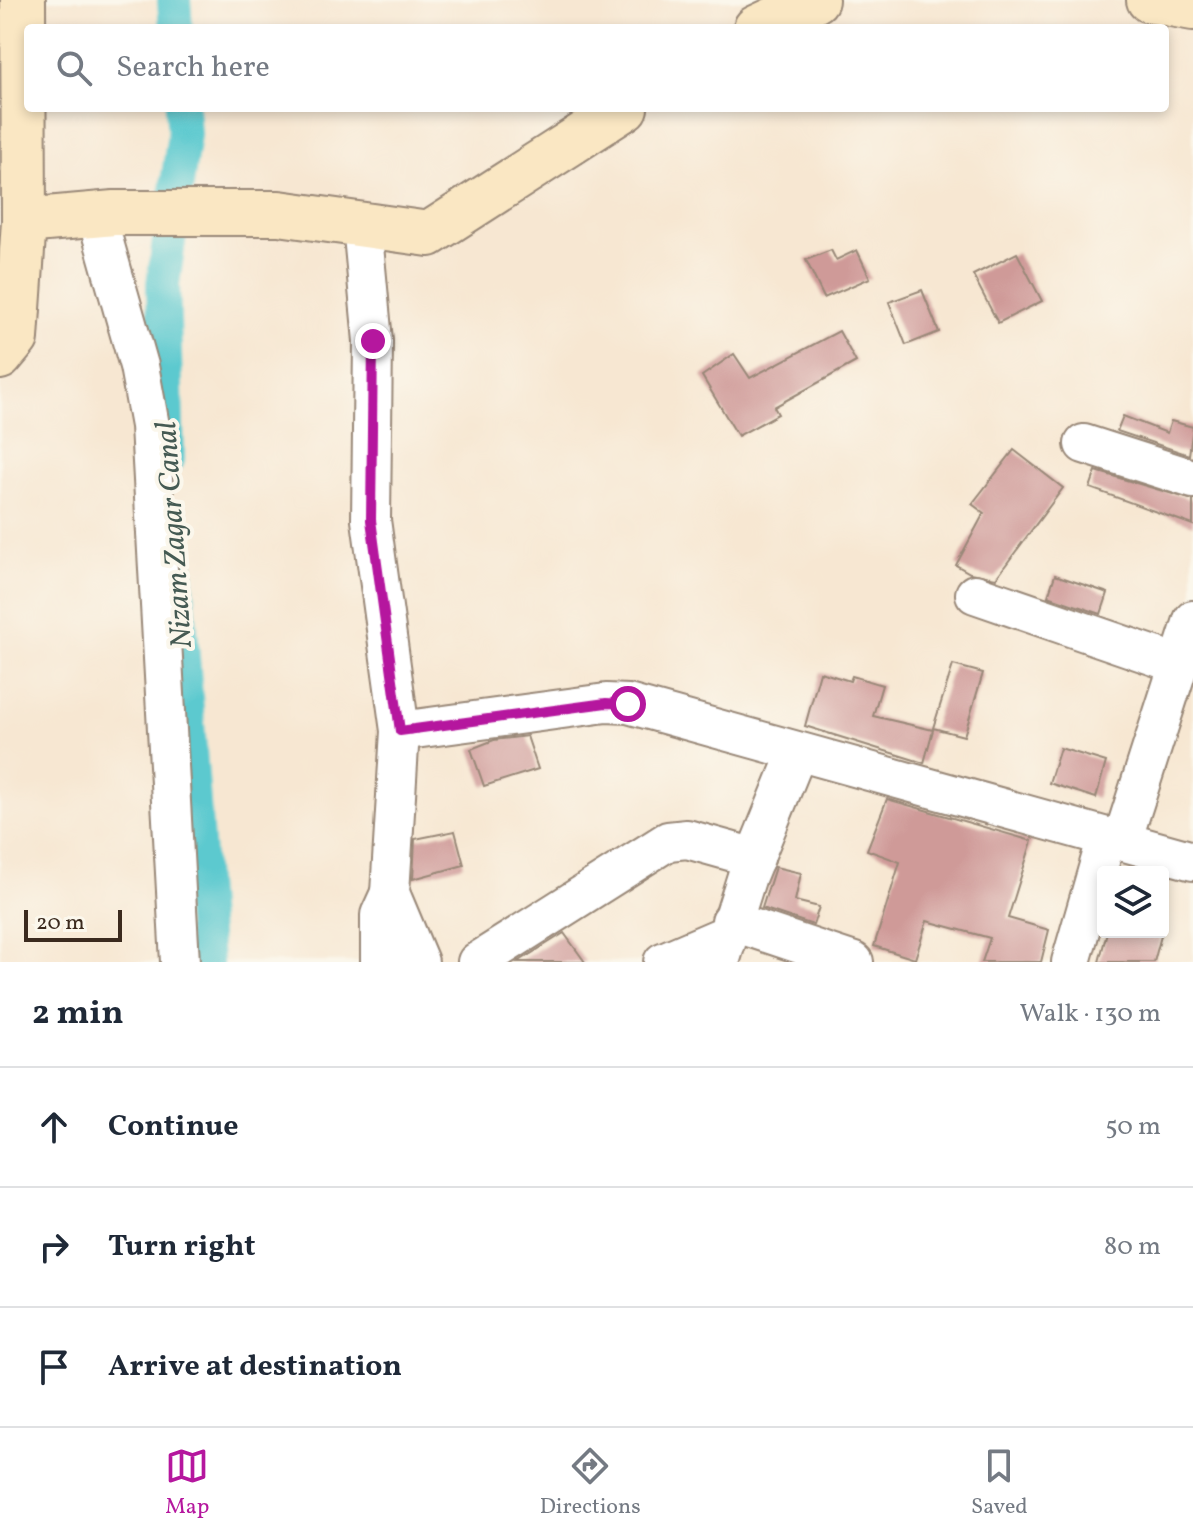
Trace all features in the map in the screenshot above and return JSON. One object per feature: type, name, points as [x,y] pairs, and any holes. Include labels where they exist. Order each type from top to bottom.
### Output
[{"type":"street","points":[[0,357],[16,338],[24,221],[23,0]]},
{"type":"street","points":[[765,24],[816,0]]},
{"type":"street","points":[[1149,0],[1193,8]]},
{"type":"street","points":[[24,221],[105,214],[279,213],[429,234],[619,112]]},
{"type":"street","points":[[105,214],[150,426],[180,962]]},
{"type":"street","points":[[362,225],[373,341],[371,520],[400,731],[390,893],[380,915],[380,962]]},
{"type":"street","points":[[1084,444],[1193,479]]},
{"type":"street","points":[[975,594],[1178,664]]},
{"type":"street","points":[[1071,962],[1193,620]]},
{"type":"street","points":[[400,731],[619,703],[1193,861]]},
{"type":"street","points":[[726,939],[797,753]]},
{"type":"street","points":[[477,962],[668,841],[687,839],[755,858]]},
{"type":"street","points":[[390,893],[419,962]]},
{"type":"street","points":[[663,962],[726,939],[854,962]]},
{"type":"building","points":[[831,250],[836,260],[857,250],[870,278],[824,298],[806,260]]},
{"type":"building","points":[[1017,253],[1042,301],[998,323],[973,275]]},
{"type":"building","points":[[922,290],[939,332],[906,345],[889,302]]},
{"type":"building","points":[[839,331],[856,362],[774,407],[778,414],[738,436],[702,376],[734,354],[750,378]]},
{"type":"building","points":[[1123,416],[1167,433],[1171,421],[1193,427],[1189,455],[1117,431]]},
{"type":"building","points":[[1014,450],[1063,488],[996,578],[970,573],[956,565],[984,513],[972,504]]},
{"type":"building","points":[[1096,471],[1193,500],[1193,525],[1090,488]]},
{"type":"building","points":[[1055,575],[1108,593],[1101,614],[1048,596]]},
{"type":"building","points":[[953,665],[983,673],[964,736],[933,728]]},
{"type":"building","points":[[820,672],[850,681],[852,676],[882,685],[873,716],[933,730],[924,763],[805,726]]},
{"type":"building","points":[[527,736],[538,769],[484,786],[471,749],[494,740]]},
{"type":"building","points":[[1060,748],[1106,762],[1096,798],[1049,783]]},
{"type":"building","points":[[887,799],[1032,841],[1008,918],[1049,930],[1041,962],[982,962],[990,938],[927,921],[915,959],[874,946],[900,862],[867,850]]},
{"type":"building","points":[[455,831],[464,865],[413,879],[415,839]]},
{"type":"building","points":[[775,867],[801,873],[795,901],[819,907],[813,925],[762,908]]},
{"type":"building","points":[[564,933],[585,962],[518,962]]},
{"type":"building","points":[[1105,938],[1160,938],[1154,962],[1099,962]]},
{"type":"waterway","name":"Nizam Zagar Canal","points":[[174,0],[176,24]]},
{"type":"waterway","name":"Nizam Zagar Canal","points":[[168,459],[163,284],[184,134],[182,112]]},
{"type":"waterway","name":"Nizam Zagar Canal","points":[[176,564],[206,962]]},
{"type":"route","points":[[373,341],[371,520],[400,731],[606,703],[628,704]]}]
